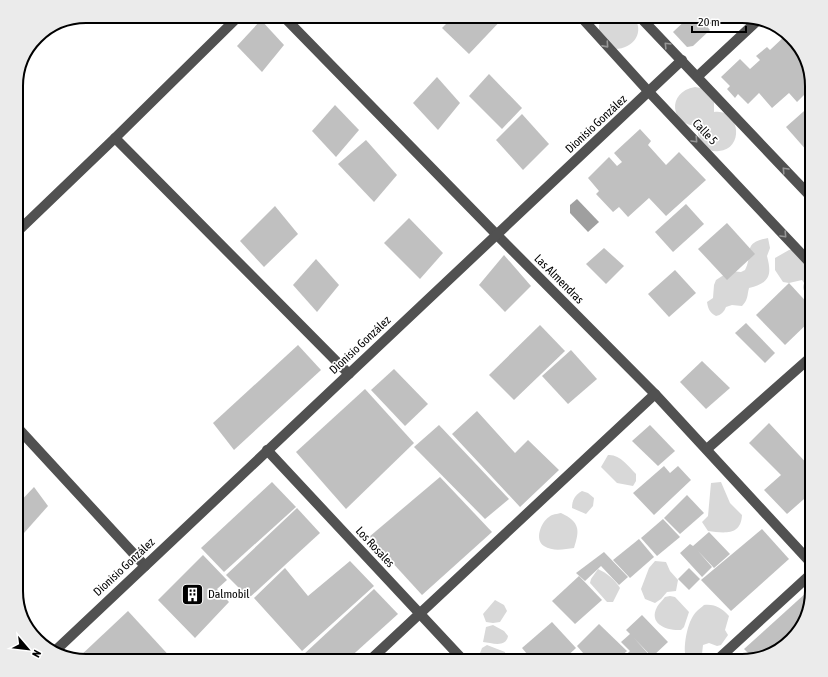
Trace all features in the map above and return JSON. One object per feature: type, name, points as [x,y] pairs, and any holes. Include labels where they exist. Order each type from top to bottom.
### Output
[{"type":"street","points":[[23,226],[232,23]]},
{"type":"street","name":"Las Almendras","points":[[290,23],[655,394],[805,556]]},
{"type":"street","name":"Calle 5","points":[[586,23],[649,92],[805,258]]},
{"type":"street","points":[[646,23],[698,76],[805,191]]},
{"type":"street","points":[[698,76],[755,24]]},
{"type":"street","name":"Dionisio González","points":[[59,648],[682,60]]},
{"type":"street","points":[[115,138],[349,374]]},
{"type":"street","points":[[706,449],[805,362]]},
{"type":"street","points":[[377,654],[655,394]]},
{"type":"street","points":[[23,434],[145,566]]},
{"type":"street","name":"Los Rosales","points":[[267,450],[457,654]]},
{"type":"street","points":[[724,654],[805,579]]},
{"type":"shaded area","points":[[600,23],[637,23],[638,33],[632,43],[615,49],[599,31]]},
{"type":"shaded area","points":[[695,87],[701,88],[714,102],[714,112],[723,112],[734,122],[736,137],[733,144],[727,149],[713,151],[708,149],[699,137],[698,126],[689,125],[682,121],[677,115],[675,108],[679,95],[686,90]]},
{"type":"shaded area","points":[[577,199],[599,222],[588,232],[570,213],[570,205]]},
{"type":"shaded area","points":[[768,238],[770,248],[767,256],[769,263],[768,277],[761,284],[749,288],[746,300],[742,306],[732,305],[726,307],[719,315],[716,316],[712,314],[707,302],[713,298],[716,280],[730,271],[741,272],[745,270],[751,246],[760,240]]},
{"type":"shaded area","points":[[801,248],[805,252],[805,292],[803,289],[804,283],[802,280],[789,283],[783,282],[775,270],[775,258],[789,250]]},
{"type":"shaded area","points":[[608,455],[620,458],[636,474],[636,481],[633,486],[617,483],[601,467]]},
{"type":"shaded area","points":[[721,482],[730,503],[742,515],[739,527],[731,532],[708,531],[702,522],[708,516],[711,483]]},
{"type":"shaded area","points":[[582,491],[588,493],[594,498],[593,506],[586,514],[572,508],[574,498]]},
{"type":"shaded area","points":[[561,513],[572,520],[577,527],[578,531],[574,548],[559,550],[551,549],[544,546],[539,540],[541,527],[550,516]]},
{"type":"shaded area","points":[[655,561],[666,562],[670,571],[678,580],[676,591],[667,592],[655,603],[645,599],[641,589],[649,568]]},
{"type":"shaded area","points":[[598,569],[616,582],[620,588],[613,602],[607,602],[590,583]]},
{"type":"shaded area","points":[[665,597],[675,597],[689,612],[684,627],[681,630],[665,628],[657,622],[655,618],[655,613],[658,606]]},
{"type":"shaded area","points":[[495,600],[504,605],[507,611],[500,622],[486,622],[483,614]]},
{"type":"shaded area","points":[[704,605],[718,607],[729,616],[725,630],[728,635],[721,645],[717,646],[709,643],[703,645],[702,654],[686,654],[685,643],[687,631],[691,619]]},
{"type":"shaded area","points":[[493,625],[504,631],[508,636],[505,642],[498,644],[483,642],[486,627]]},
{"type":"shaded area","points":[[487,645],[505,652],[505,654],[480,654],[482,648]]},
{"type":"building","points":[[258,23],[264,23],[284,45],[262,72],[237,46]]},
{"type":"building","points":[[447,23],[498,23],[469,54],[442,28]]},
{"type":"building","points":[[683,23],[704,23],[710,30],[693,46],[687,47],[673,32]]},
{"type":"building","points":[[783,38],[789,44],[800,62],[804,74],[805,94],[797,102],[789,93],[772,108],[759,93],[748,104],[738,94],[735,98],[727,89],[730,86],[721,77],[740,59],[750,69],[760,60],[756,56],[767,47],[770,50]]},
{"type":"building","points":[[489,74],[522,108],[502,129],[469,96]]},
{"type":"building","points":[[437,77],[460,103],[438,130],[413,103]]},
{"type":"building","points":[[335,105],[359,130],[336,157],[312,131]]},
{"type":"building","points":[[805,110],[805,149],[786,127]]},
{"type":"building","points":[[522,114],[549,144],[523,170],[496,140]]},
{"type":"building","points":[[640,129],[651,141],[648,145],[666,165],[679,152],[706,180],[666,216],[649,198],[628,217],[619,207],[613,212],[596,194],[599,191],[588,178],[609,157],[617,166],[622,162],[614,153]]},
{"type":"building","points":[[366,140],[397,175],[374,202],[338,164]]},
{"type":"building","points":[[686,204],[704,224],[673,252],[655,232]]},
{"type":"building","points":[[275,206],[298,234],[264,267],[240,241]]},
{"type":"building","points":[[409,218],[443,253],[420,279],[384,243]]},
{"type":"building","points":[[727,223],[755,254],[727,280],[698,249]]},
{"type":"building","points":[[604,248],[624,266],[606,284],[586,264]]},
{"type":"building","points":[[504,255],[531,286],[505,312],[479,285]]},
{"type":"building","points":[[316,259],[339,285],[317,312],[293,285]]},
{"type":"building","points":[[675,270],[696,293],[669,317],[648,294]]},
{"type":"building","points":[[789,283],[805,300],[805,326],[785,345],[756,315]]},
{"type":"building","points":[[746,323],[775,353],[765,363],[735,333]]},
{"type":"building","points":[[540,325],[565,351],[514,400],[489,375]]},
{"type":"building","points":[[298,345],[321,370],[234,450],[213,423]]},
{"type":"building","points":[[571,350],[597,379],[568,404],[542,376]]},
{"type":"building","points":[[702,361],[730,388],[706,409],[680,382]]},
{"type":"building","points":[[394,369],[428,404],[405,426],[371,390]]},
{"type":"building","points":[[365,389],[414,443],[346,509],[296,452]]},
{"type":"building","points":[[477,411],[515,453],[528,440],[559,470],[520,507],[452,434]]},
{"type":"building","points":[[769,423],[805,462],[805,498],[787,514],[764,490],[781,475],[749,443]]},
{"type":"building","points":[[439,425],[509,499],[485,519],[414,447]]},
{"type":"building","points":[[650,425],[675,451],[658,466],[632,441]]},
{"type":"building","points":[[664,466],[670,473],[678,466],[691,480],[654,515],[633,493]]},
{"type":"building","points":[[440,477],[492,532],[422,595],[369,537]]},
{"type":"building","points":[[272,482],[296,507],[224,572],[201,548]]},
{"type":"building","points":[[34,487],[48,506],[23,534],[23,499]]},
{"type":"building","points":[[687,495],[704,513],[680,534],[664,518]]},
{"type":"building","points":[[297,508],[320,533],[249,598],[226,575]]},
{"type":"building","points":[[663,519],[680,537],[657,556],[641,538]]},
{"type":"building","points":[[762,529],[789,559],[731,611],[701,580]]},
{"type":"building","points":[[709,532],[730,554],[714,568],[698,551],[712,567],[702,577],[680,553],[690,544],[693,546]]},
{"type":"building","points":[[639,539],[654,557],[630,578],[613,560]]},
{"type":"building","points":[[604,552],[628,577],[619,585],[601,566],[585,581],[576,573]]},
{"type":"building","name":"Dalmobil","points":[[203,555],[227,580],[217,589],[229,602],[195,638],[158,600]]},
{"type":"building","points":[[350,561],[374,586],[302,651],[254,598],[285,568],[308,596]]},
{"type":"building","points":[[689,568],[700,579],[689,590],[678,579]]},
{"type":"building","points":[[579,576],[602,600],[575,624],[552,601]]},
{"type":"building","points":[[374,589],[398,614],[354,654],[304,654]]},
{"type":"building","points":[[805,594],[804,603],[800,615],[789,633],[780,641],[758,652],[748,653],[744,649]]},
{"type":"building","points":[[128,611],[168,654],[86,654],[83,654]]},
{"type":"building","points":[[642,615],[668,642],[655,654],[649,654],[634,638],[648,654],[627,654],[630,651],[621,642],[630,634],[626,630]]},
{"type":"building","points":[[552,622],[576,648],[570,654],[527,654],[522,648]]},
{"type":"building","points":[[599,624],[627,651],[624,654],[584,654],[577,646]]},
{"type":"place","name":"Dalmobil","points":[[192,594]]}]
